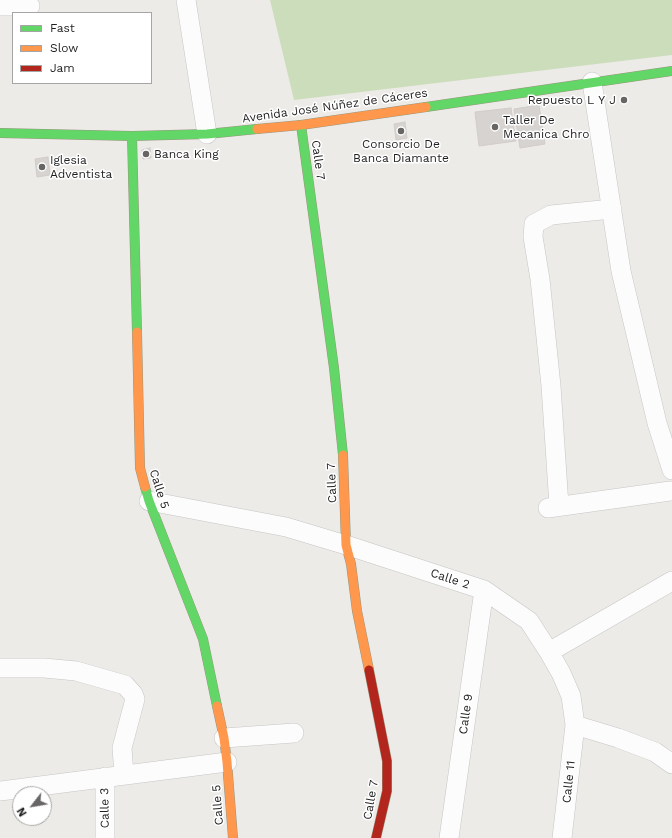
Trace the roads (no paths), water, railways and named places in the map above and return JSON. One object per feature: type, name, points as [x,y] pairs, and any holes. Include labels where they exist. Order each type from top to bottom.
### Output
[{"type":"street","points":[[186,0],[207,134]]},
{"type":"street","points":[[0,6],[30,6]]},
{"type":"street","name":"Avenida José Núñez de Cáceres","points":[[0,133],[132,136],[207,134],[301,124],[672,71]]},
{"type":"street","points":[[592,82],[621,271],[665,421],[672,470]]},
{"type":"street","name":"Calle 7","points":[[301,124],[334,368],[344,469],[346,545],[352,569],[356,611],[387,761],[387,791],[376,838]]},
{"type":"street","name":"Calle 5","points":[[132,136],[140,468],[149,500],[203,639],[224,738],[233,838]]},
{"type":"street","points":[[612,209],[551,215],[534,224],[534,237],[540,279],[551,386],[553,507],[670,491],[672,492]]},
{"type":"street","name":"Calle 2","points":[[149,500],[286,527],[484,590],[529,621],[561,673],[570,696],[575,725]]},
{"type":"street","points":[[549,652],[672,581]]},
{"type":"street","name":"Calle 9","points":[[449,838],[484,590]]},
{"type":"street","points":[[0,668],[44,668],[76,671],[125,685],[133,694],[135,699],[122,748],[124,775]]},
{"type":"street","points":[[575,725],[618,738],[655,752],[672,764]]},
{"type":"street","name":"Calle 11","points":[[562,838],[575,725]]},
{"type":"street","points":[[224,738],[294,733]]},
{"type":"street","points":[[0,791],[227,762]]},
{"type":"street","name":"Calle 3","points":[[105,777],[105,838]]},
{"type":"place","name":"Repuesto L Y J","points":[[624,100]]},
{"type":"place","name":"Taller De Mecanica Chro","points":[[495,127]]},
{"type":"place","name":"Consorcio De Banca Diamante","points":[[401,131]]},
{"type":"place","name":"Banca King","points":[[146,154]]},
{"type":"place","name":"Iglesia Adventista","points":[[42,167]]}]
